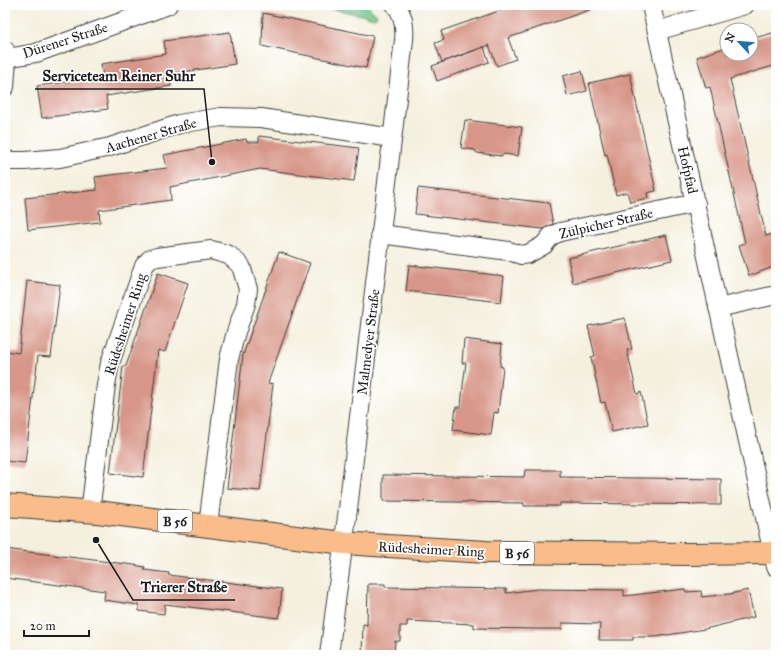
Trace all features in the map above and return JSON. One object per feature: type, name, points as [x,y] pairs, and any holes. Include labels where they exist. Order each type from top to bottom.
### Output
[{"type":"main road","name":"Rüdesheimer Ring","points":[[5,505],[90,512],[208,525],[344,543],[486,552],[691,554],[775,558]]},
{"type":"street","name":"Dürener Straße","points":[[6,54],[36,53],[168,5]]},
{"type":"street","name":"Hofpfad","points":[[651,5],[775,558]]},
{"type":"street","points":[[657,31],[745,5]]},
{"type":"street","name":"Malmedyer Straße","points":[[329,655],[344,543],[405,29],[399,6]]},
{"type":"street","points":[[5,87],[6,54]]},
{"type":"street","name":"Aachener Straße","points":[[5,161],[60,158],[110,147],[179,124],[221,117],[261,118],[392,138]]},
{"type":"street","name":"Zülpicher Straße","points":[[380,234],[509,250],[521,255],[528,254],[544,245],[551,236],[560,232],[696,203]]},
{"type":"street","name":"Rüdesheimer Ring","points":[[90,512],[110,363],[144,266],[150,259],[157,256],[211,250],[229,255],[241,266],[248,288],[246,304],[236,332],[229,359],[208,525]]},
{"type":"street","points":[[718,308],[776,295]]},
{"type":"green space","points":[[314,5],[366,5],[377,15],[375,18]]},
{"type":"building","points":[[516,5],[595,5],[595,8],[508,38],[516,59],[497,66],[489,45],[442,62],[435,43],[444,40],[441,31]]},
{"type":"building","points":[[263,13],[373,36],[366,68],[262,46]]},
{"type":"building","points":[[230,32],[235,64],[170,74],[171,86],[106,96],[108,109],[42,118],[37,86],[103,77],[101,64],[166,54],[164,41]]},
{"type":"building","points":[[776,32],[776,65],[730,79],[766,236],[776,233],[776,266],[749,276],[739,245],[745,243],[710,87],[706,88],[697,57],[719,50],[719,62],[759,62],[759,37]]},
{"type":"building","points":[[484,47],[489,62],[437,81],[432,66]]},
{"type":"building","points":[[582,71],[587,91],[567,96],[563,76]]},
{"type":"building","points":[[630,74],[656,191],[647,193],[648,198],[630,202],[627,192],[616,195],[607,154],[605,155],[589,83]]},
{"type":"building","points":[[465,120],[522,127],[518,156],[504,154],[501,156],[477,153],[475,150],[461,148]]},
{"type":"building","points":[[259,136],[359,148],[354,181],[260,169],[170,187],[171,200],[99,210],[100,222],[28,230],[25,198],[97,190],[95,177],[167,168],[164,155],[246,139],[247,142],[259,142]]},
{"type":"building","points":[[418,188],[549,203],[553,224],[543,229],[415,214]]},
{"type":"building","points":[[666,235],[672,260],[573,283],[568,258]]},
{"type":"building","points":[[279,252],[310,263],[268,383],[273,384],[260,491],[227,488],[243,355]]},
{"type":"building","points":[[409,265],[504,276],[501,302],[406,291]]},
{"type":"building","points":[[158,273],[188,283],[165,352],[158,350],[143,477],[110,473],[123,366],[126,366]]},
{"type":"building","points":[[27,281],[60,285],[51,357],[38,356],[25,463],[5,461],[5,360],[6,351],[19,353]]},
{"type":"building","points":[[625,318],[632,349],[627,350],[637,394],[641,392],[648,424],[612,432],[605,402],[601,403],[591,357],[595,356],[588,326]]},
{"type":"building","points":[[464,339],[502,344],[500,366],[503,367],[498,413],[494,412],[491,435],[453,430],[456,407],[461,407],[466,363],[462,363]]},
{"type":"building","points":[[525,470],[560,470],[560,477],[721,479],[721,505],[560,503],[560,506],[524,506],[524,503],[383,501],[383,475],[524,477]]},
{"type":"building","points":[[5,549],[134,565],[145,567],[144,570],[169,573],[168,575],[282,589],[279,618],[165,604],[164,614],[139,611],[139,605],[104,600],[105,591],[5,578]]},
{"type":"building","points":[[368,584],[385,584],[385,587],[506,589],[506,593],[538,589],[624,590],[624,596],[685,589],[686,592],[701,591],[702,597],[730,594],[748,590],[754,617],[705,629],[655,637],[633,637],[633,640],[599,640],[600,624],[562,623],[562,629],[536,629],[474,628],[474,624],[407,621],[407,626],[400,626],[400,641],[395,641],[394,655],[362,655],[363,624],[367,625]]},
{"type":"place","name":"Serviceteam Reiner Suhr","points":[[212,162]]},
{"type":"place","name":"Trierer Straße","points":[[96,540]]}]
